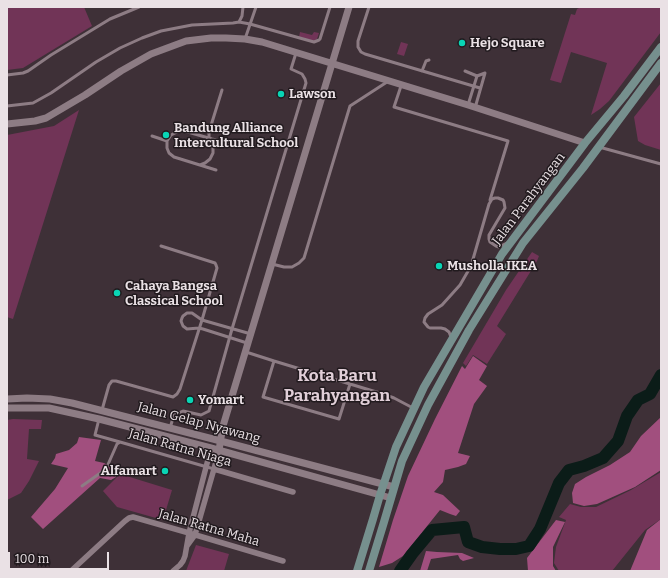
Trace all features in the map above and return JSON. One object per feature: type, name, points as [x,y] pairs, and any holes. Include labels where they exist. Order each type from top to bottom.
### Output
[{"type":"main road","name":"Jalan Parahyangan","points":[[357,571],[383,484],[396,447],[424,387],[502,254],[585,143],[624,96],[661,47]]},
{"type":"main road","name":"Jalan Parahyangan","points":[[369,571],[402,461],[428,405],[469,330],[523,243],[661,63]]},
{"type":"main road","points":[[514,237],[523,243]]},
{"type":"street","points":[[187,546],[195,535],[221,441],[222,426],[246,352],[349,7]]},
{"type":"street","points":[[7,124],[41,120],[46,118],[150,54],[186,41],[226,38],[262,42],[401,84],[585,143]]},
{"type":"street","name":"Jalan Gelap Nyawang","points":[[7,399],[50,399],[102,410],[383,484]]},
{"type":"street","name":"Jalan Gelap Nyawang","points":[[7,408],[49,408],[99,419],[211,448],[380,495]]},
{"type":"street","points":[[174,571],[183,561],[213,439],[222,426]]},
{"type":"street","name":"Jalan Ratna Niaga","points":[[214,469],[293,492]]},
{"type":"street","points":[[383,484],[394,487]]},
{"type":"street","points":[[380,495],[391,498]]},
{"type":"street","name":"Jalan Ratna Maha","points":[[71,571],[129,518],[189,532],[283,561]]},
{"type":"lane","points":[[7,75],[28,71],[110,19],[139,7]]},
{"type":"lane","points":[[239,22],[242,16],[243,7]]},
{"type":"lane","points":[[245,39],[256,7]]},
{"type":"lane","points":[[7,106],[33,103],[120,48],[161,31],[192,25],[239,22],[314,42],[320,38],[330,7]]},
{"type":"lane","points":[[369,7],[358,41],[358,47],[361,52],[480,88]]},
{"type":"lane","points":[[170,428],[174,415],[184,411],[201,415],[208,411],[306,84],[305,77],[302,74],[291,70],[296,52]]},
{"type":"lane","points":[[422,71],[424,64],[427,60],[429,60]]},
{"type":"lane","points":[[465,71],[477,76],[485,73],[480,88],[471,106]]},
{"type":"lane","points":[[471,106],[473,86],[477,76]]},
{"type":"lane","points":[[272,264],[292,267],[304,258],[350,106],[389,81]]},
{"type":"lane","points":[[401,84],[394,107],[508,141],[470,266],[460,285],[442,305],[428,314],[425,318],[424,322],[428,327],[441,328],[449,332],[451,335],[451,341]]},
{"type":"lane","points":[[199,165],[210,159],[213,153],[213,145],[209,138],[209,132],[222,90]]},
{"type":"lane","points":[[216,170],[174,157],[169,153],[167,148],[167,141],[171,135],[181,130],[242,146]]},
{"type":"lane","points":[[152,136],[167,141]]},
{"type":"lane","points":[[598,147],[661,164]]},
{"type":"lane","points":[[489,204],[492,199],[498,198],[503,200],[505,205],[504,210],[489,235],[490,242],[499,247],[514,237]]},
{"type":"lane","points":[[102,410],[109,385],[112,381],[173,397],[180,390],[217,268],[215,263],[161,246]]},
{"type":"lane","points":[[248,344],[199,328],[185,328],[182,323],[182,318],[185,314],[190,312],[202,320],[251,334]]},
{"type":"lane","points":[[246,352],[394,398],[414,408]]},
{"type":"lane","points":[[274,361],[263,397],[339,419],[350,384]]},
{"type":"lane","points":[[99,419],[95,434],[120,442]]},
{"type":"lane","name":"Jalan Ratna Niaga","points":[[82,486],[106,469],[117,444],[120,442],[214,469]]},
{"type":"shaded area","points":[[7,7],[84,7],[92,26],[23,68],[7,70]]},
{"type":"shaded area","points":[[581,7],[661,7],[661,32],[609,101],[591,115],[607,63],[571,52],[561,83],[550,80],[571,14],[575,15],[577,9]]},
{"type":"shaded area","points":[[300,32],[312,35],[314,32],[319,33],[317,39],[313,41],[299,37]]},
{"type":"shaded area","points":[[401,42],[408,44],[404,56],[397,54]]},
{"type":"shaded area","points":[[661,83],[661,150],[638,141],[634,117]]},
{"type":"shaded area","points":[[79,110],[13,319],[7,317],[7,135],[54,126]]},
{"type":"shaded area","points":[[532,252],[539,256],[537,261],[497,326],[506,334],[487,364],[473,355],[466,366],[463,363],[506,290]]},
{"type":"shaded area","points":[[473,356],[487,366],[479,380],[487,386],[474,404],[458,453],[470,456],[466,464],[445,470],[443,482],[434,492],[443,495],[460,511],[456,516],[440,510],[403,556],[392,563],[379,567],[408,476],[462,366],[465,369]]},
{"type":"shaded area","points":[[661,417],[661,470],[635,487],[597,504],[584,506],[573,503],[572,493],[575,484],[630,452],[641,436]]},
{"type":"shaded area","points":[[7,420],[42,420],[41,429],[29,429],[27,459],[39,461],[21,493],[7,500]]},
{"type":"shaded area","points":[[79,437],[101,440],[95,461],[104,463],[115,469],[116,477],[111,480],[100,478],[43,529],[31,517],[55,489],[68,468],[51,464],[56,454],[69,450],[77,443]]},
{"type":"shaded area","points":[[661,472],[661,519],[645,530],[612,571],[559,571],[554,563],[556,547],[566,520],[559,517],[570,504],[581,507],[596,507],[631,490]]},
{"type":"shaded area","points":[[120,474],[172,490],[163,520],[117,507],[103,491]]},
{"type":"shaded area","points":[[661,519],[661,571],[630,571],[647,530]]},
{"type":"shaded area","points":[[556,520],[565,522],[553,547],[553,566],[556,571],[528,571],[527,558]]},
{"type":"shaded area","points":[[196,545],[229,554],[224,571],[186,571]]},
{"type":"shaded area","points":[[426,551],[462,553],[474,558],[463,561],[458,555],[431,559],[427,571],[420,571]]},
{"type":"waterway","points":[[400,571],[432,530],[464,527],[468,542],[482,547],[516,549],[529,546],[540,529],[559,483],[569,470],[584,466],[603,458],[618,441],[627,416],[638,400],[650,394],[661,375]]},
{"type":"place","name":"Hejo Square","points":[[462,43]]},
{"type":"place","name":"Lawson","points":[[281,94]]},
{"type":"place","name":"Bandung Alliance Intercultural School","points":[[166,135]]},
{"type":"place","name":"Musholla IKEA","points":[[439,266]]},
{"type":"place","name":"Cahaya Bangsa Classical School","points":[[117,293]]},
{"type":"place","name":"Yomart","points":[[190,400]]},
{"type":"place","name":"Alfamart","points":[[165,471]]},
{"type":"district","name":"Kota Baru Parahyangan","points":[[337,386]]}]
